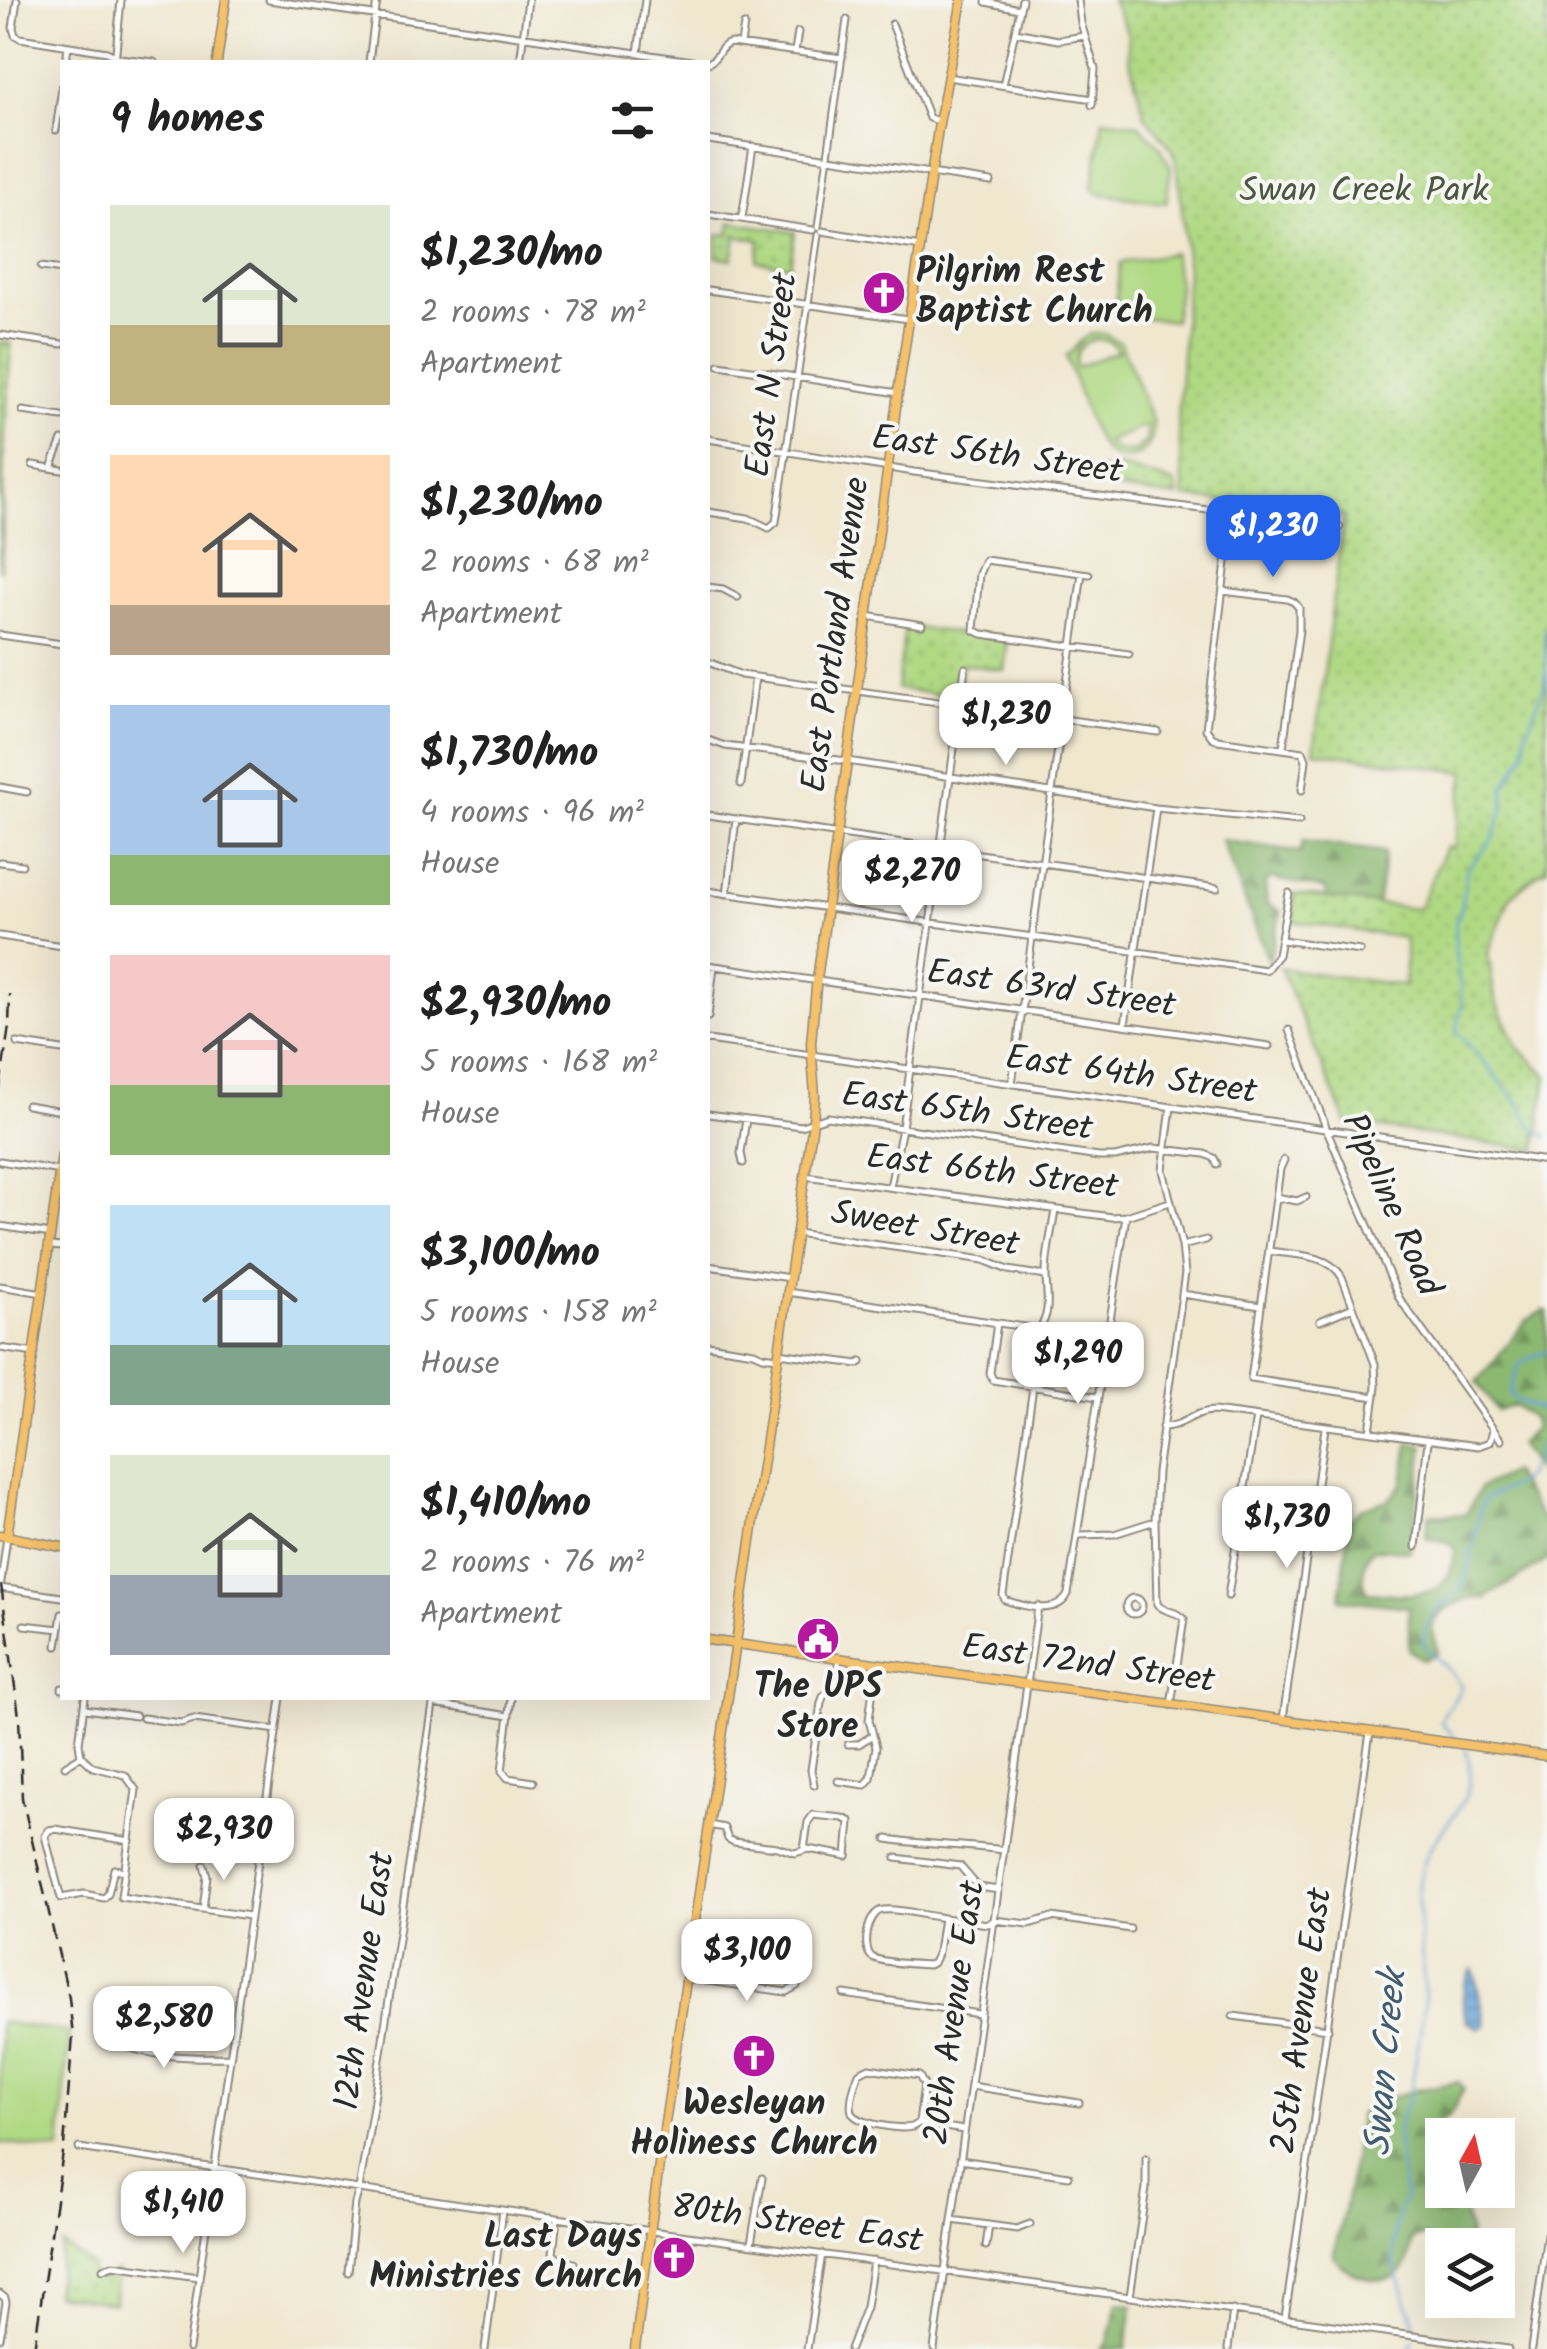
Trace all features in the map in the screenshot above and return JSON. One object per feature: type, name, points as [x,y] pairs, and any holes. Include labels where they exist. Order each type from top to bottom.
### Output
[{"type":"main road","points":[[217,60],[226,0]]},
{"type":"main road","name":"East Portland Avenue","points":[[635,2349],[806,1176],[815,1096],[812,1018],[856,690],[939,121],[962,0]]},
{"type":"main road","points":[[60,1171],[4,1536],[60,1547]]},
{"type":"main road","name":"East 72nd Street","points":[[710,1640],[1547,1756]]},
{"type":"street","points":[[17,0],[15,35],[25,40],[107,52],[115,59]]},
{"type":"street","points":[[115,59],[121,0]]},
{"type":"street","points":[[268,0],[685,60]]},
{"type":"street","points":[[369,60],[378,0]]},
{"type":"street","points":[[520,60],[528,0]]},
{"type":"street","points":[[638,53],[646,0]]},
{"type":"street","points":[[1002,84],[1022,0]]},
{"type":"street","points":[[947,77],[1092,102],[1095,69],[1078,0]]},
{"type":"street","points":[[986,2],[1020,10]]},
{"type":"street","name":"East N Street","points":[[710,512],[748,518],[770,528],[776,522],[848,20]]},
{"type":"street","points":[[892,24],[928,116],[939,121]]},
{"type":"street","points":[[741,44],[744,25]]},
{"type":"street","points":[[796,52],[798,32]]},
{"type":"street","points":[[1014,32],[1058,40],[1085,36]]},
{"type":"street","points":[[710,62],[727,43],[842,58]]},
{"type":"street","points":[[66,60],[68,46]]},
{"type":"street","points":[[56,130],[60,121]]},
{"type":"street","points":[[710,141],[991,182]]},
{"type":"street","points":[[742,218],[753,146]]},
{"type":"street","points":[[710,214],[921,247]]},
{"type":"street","points":[[42,267],[60,270]]},
{"type":"street","points":[[710,290],[911,319]]},
{"type":"street","points":[[0,335],[60,344]]},
{"type":"street","points":[[719,365],[898,393]]},
{"type":"street","points":[[23,412],[60,418]]},
{"type":"street","name":"East 56th Street","points":[[710,439],[888,468],[1340,527]]},
{"type":"street","points":[[52,468],[60,446]]},
{"type":"street","points":[[32,465],[60,470]]},
{"type":"street","points":[[1232,512],[1206,720],[1208,733],[1218,740],[1302,751],[1306,755],[1302,790]]},
{"type":"street","points":[[1012,1084],[1072,646],[1085,573],[991,559],[984,562],[979,574],[974,630],[982,634],[1072,646],[1128,654]]},
{"type":"street","points":[[710,587],[738,597]]},
{"type":"street","points":[[1222,591],[1287,600],[1299,608],[1300,630],[1282,748]]},
{"type":"street","points":[[867,616],[922,624]]},
{"type":"street","points":[[0,635],[60,644]]},
{"type":"street","points":[[710,663],[755,677],[1158,732]]},
{"type":"street","points":[[890,1187],[902,1128],[965,668]]},
{"type":"street","points":[[741,784],[755,677]]},
{"type":"street","points":[[710,741],[1156,808],[1299,822]]},
{"type":"street","points":[[0,788],[27,792]]},
{"type":"street","points":[[1125,1025],[1156,808]]},
{"type":"street","points":[[710,815],[1217,888]]},
{"type":"street","points":[[726,894],[736,819]]},
{"type":"street","points":[[0,862],[22,865]]},
{"type":"street","points":[[710,891],[1266,970],[1278,955],[1289,893]]},
{"type":"street","points":[[0,936],[60,946]]},
{"type":"street","points":[[1282,940],[1360,951]]},
{"type":"street","name":"East 63rd Street","points":[[711,966],[1269,1046]]},
{"type":"street","name":"Pipeline Road","points":[[1289,1030],[1398,1298],[1501,1440]]},
{"type":"street","name":"East 64th Street","points":[[710,1040],[1547,1161]]},
{"type":"street","points":[[17,1043],[60,1050]]},
{"type":"street","points":[[27,1105],[60,1110]]},
{"type":"street","points":[[1171,1107],[1163,1170],[1185,1273],[1156,1472],[1155,1521],[1156,1600],[1164,1610],[1183,1617],[1171,1705]]},
{"type":"street","name":"East 65th Street","points":[[710,1114],[801,1126],[825,1117],[1099,1157],[1115,1157],[1146,1148],[1165,1149],[1205,1154],[1217,1164]]},
{"type":"street","points":[[743,1163],[746,1119]]},
{"type":"street","points":[[1284,1160],[1251,1378],[1374,1397]]},
{"type":"street","points":[[0,1161],[60,1171]]},
{"type":"street","name":"East 66th Street","points":[[806,1176],[1112,1218],[1170,1202]]},
{"type":"street","points":[[1276,1198],[1306,1197]]},
{"type":"street","points":[[787,1292],[1039,1329],[1049,1296],[1046,1276],[1055,1210]]},
{"type":"street","points":[[1033,1387],[1003,1595],[1009,1602],[1057,1607],[1067,1598],[1126,1216]]},
{"type":"street","points":[[0,1226],[51,1234]]},
{"type":"street","name":"Sweet Street","points":[[796,1233],[984,1260],[1008,1270],[1046,1276]]},
{"type":"street","points":[[1182,1246],[1206,1240]]},
{"type":"street","points":[[50,1246],[60,1248]]},
{"type":"street","points":[[1269,1252],[1316,1258],[1335,1266],[1342,1276],[1374,1358],[1376,1377],[1370,1432]]},
{"type":"street","points":[[710,1266],[790,1278]]},
{"type":"street","points":[[0,1286],[43,1293]]},
{"type":"street","points":[[1182,1294],[1262,1306]]},
{"type":"street","points":[[1320,1321],[1353,1306]]},
{"type":"street","points":[[997,1323],[991,1378],[1097,1397]]},
{"type":"street","points":[[710,1346],[763,1356],[861,1362]]},
{"type":"street","points":[[0,1348],[34,1353]]},
{"type":"street","points":[[1162,1427],[1174,1427],[1206,1411],[1484,1446],[1492,1440],[1493,1430]]},
{"type":"street","points":[[1228,1596],[1256,1417]]},
{"type":"street","points":[[1282,1720],[1326,1428]]},
{"type":"street","points":[[1416,1546],[1428,1441]]},
{"type":"street","points":[[1078,1535],[1114,1534],[1155,1521]]},
{"type":"street","points":[[4,1536],[0,1588],[60,1597]]},
{"type":"street","points":[[1142,1604],[1156,1600]]},
{"type":"street","name":"20th Avenue East","points":[[934,2349],[1038,1606]]},
{"type":"street","points":[[24,1625],[60,1630],[57,1646]]},
{"type":"street","points":[[814,1785],[810,1770],[821,1703],[835,1684],[839,1658]]},
{"type":"street","points":[[838,1781],[865,1785],[872,1774],[876,1747],[868,1720],[876,1662]]},
{"type":"street","points":[[86,1700],[79,1743],[81,1756],[93,1767],[120,1772],[133,1782],[136,1795],[121,1896],[249,1916]]},
{"type":"street","points":[[189,2349],[282,1700]]},
{"type":"street","points":[[512,1700],[502,1773],[532,1782]]},
{"type":"street","points":[[433,1701],[509,1716]]},
{"type":"street","name":"12th Avenue East","points":[[348,2272],[355,2203],[433,1701]]},
{"type":"street","points":[[84,1709],[277,1730]]},
{"type":"street","name":"25th Avenue East","points":[[1285,2318],[1370,1732]]},
{"type":"street","points":[[848,1744],[860,1744],[873,1735]]},
{"type":"street","points":[[65,1766],[81,1756]]},
{"type":"street","points":[[709,1825],[724,1828],[728,1840],[734,1842],[795,1853],[804,1850],[847,1856],[850,1821],[812,1816],[804,1850]]},
{"type":"street","points":[[125,1871],[114,1869],[104,1898],[84,1894],[60,1898],[46,1845],[47,1832],[59,1830],[130,1841]]},
{"type":"street","points":[[887,1839],[1004,1850]]},
{"type":"street","points":[[896,1858],[960,1866],[978,1887],[999,1890]]},
{"type":"street","points":[[203,1909],[207,1876],[204,1865]]},
{"type":"street","points":[[944,1918],[933,1963],[883,1960],[868,1952],[871,1918],[882,1910],[899,1911],[988,1924],[994,1920],[1029,1924],[1052,1916],[1130,1929]]},
{"type":"street","points":[[687,1978],[786,1992],[797,1986]]},
{"type":"street","points":[[844,1994],[980,2014]]},
{"type":"street","points":[[1233,2016],[1328,2029]]},
{"type":"street","points":[[111,2039],[126,2048],[197,2058],[229,2057]]},
{"type":"street","points":[[919,2122],[924,2085],[916,2074],[869,2068],[857,2075],[852,2108],[858,2120],[904,2127],[919,2122],[964,2130]]},
{"type":"street","points":[[970,2086],[1080,2102]]},
{"type":"street","name":"80th Street East","points":[[79,2148],[1508,2349]]},
{"type":"street","points":[[1130,2296],[1146,2188],[1146,2158]]},
{"type":"street","points":[[960,2160],[1069,2176]]},
{"type":"street","points":[[751,2244],[762,2178]]},
{"type":"street","points":[[485,2349],[503,2210]]},
{"type":"street","points":[[557,2218],[553,2254],[574,2262]]},
{"type":"street","points":[[952,2220],[1017,2229],[1030,2224]]},
{"type":"street","points":[[986,2246],[989,2225]]},
{"type":"street","points":[[1531,2349],[1547,2234]]},
{"type":"street","points":[[808,2349],[822,2254]]},
{"type":"street","points":[[850,2349],[866,2307],[873,2261]]},
{"type":"street","points":[[103,2269],[113,2265],[198,2277]]},
{"type":"street","points":[[0,2338],[6,2302],[2,2295]]},
{"type":"street","points":[[1228,2349],[1233,2310]]},
{"type":"green space","name":"Swan Creek Park","points":[[1112,0],[1547,0],[1547,869],[1510,897],[1488,954],[1495,999],[1517,1046],[1547,1076],[1536,1150],[1347,1123],[1280,968],[1405,986],[1405,938],[1292,921],[1295,894],[1418,909],[1446,847],[1454,848],[1465,772],[1314,751],[1344,516],[1184,497],[1178,421],[1187,269],[1179,180],[1174,152],[1145,116],[1129,57],[1127,32]]},
{"type":"green space","points":[[1103,119],[1138,124],[1160,146],[1171,168],[1166,203],[1097,193],[1093,188]]},
{"type":"green space","points":[[731,222],[795,232],[790,266],[757,261],[760,240],[736,236],[732,259],[716,256],[718,234],[729,235]]},
{"type":"green space","points":[[1173,253],[1179,288],[1174,321],[1118,315],[1115,310],[1120,263]]},
{"type":"green space","points":[[1105,334],[1121,343],[1152,420],[1150,442],[1136,456],[1117,458],[1108,453],[1090,424],[1066,356],[1086,336]],"holes":[[[1096,339],[1109,341],[1119,351],[1076,367],[1080,348]],[[1147,425],[1147,439],[1136,451],[1119,452],[1106,442]]]},
{"type":"green space","points":[[0,342],[11,343],[0,572]]},
{"type":"green space","points":[[1121,467],[1174,483],[1178,497],[1105,487],[1097,469]]},
{"type":"green space","points":[[905,626],[1008,640],[1004,670],[962,664],[957,697],[897,689]]},
{"type":"green space","points":[[1221,840],[1301,852],[1303,841],[1385,852],[1376,913],[1327,906],[1325,889],[1271,878],[1265,883],[1267,903],[1281,912],[1269,961]]},
{"type":"green space","points":[[1544,1311],[1547,1484],[1519,1444],[1535,1429],[1533,1419],[1515,1405],[1497,1411],[1477,1382],[1527,1320]]},
{"type":"green space","points":[[1409,1443],[1424,1446],[1410,1551],[1373,1549],[1364,1569],[1367,1592],[1413,1594],[1437,1587],[1452,1566],[1455,1548],[1448,1542],[1426,1537],[1429,1514],[1466,1515],[1480,1488],[1512,1472],[1547,1527],[1547,1560],[1485,1598],[1461,1602],[1445,1610],[1432,1629],[1438,1652],[1424,1660],[1409,1650],[1409,1607],[1340,1599],[1350,1520],[1361,1509],[1390,1499],[1403,1483]]},
{"type":"green space","points":[[0,2022],[69,2032],[60,2151],[0,2143]]},
{"type":"green space","points":[[1459,2082],[1464,2089],[1449,2116],[1425,2118],[1425,2208],[1464,2208],[1468,2228],[1425,2228],[1425,2237],[1412,2239],[1405,2267],[1396,2276],[1377,2280],[1357,2275],[1333,2257],[1349,2189],[1359,2115],[1394,2096]]},
{"type":"green space","points":[[62,2245],[92,2266],[92,2274],[103,2280],[117,2271],[114,2303],[55,2294]]},
{"type":"green space","points":[[1118,2303],[1133,2305],[1126,2349],[1101,2349],[1108,2343]]},
{"type":"water","points":[[1473,1969],[1485,2021],[1479,2028],[1467,2021],[1463,2008],[1464,1987]]},
{"type":"waterway","name":"Swan Creek","points":[[1547,625],[1547,662]]},
{"type":"waterway","name":"Swan Creek","points":[[1547,666],[1544,688],[1526,733],[1525,752],[1504,788],[1504,807],[1493,839],[1467,869],[1456,921],[1455,948],[1462,1003],[1457,1031],[1518,1102],[1535,1130],[1547,1136]]},
{"type":"waterway","name":"Swan Creek","points":[[1547,1351],[1520,1365],[1510,1394],[1547,1412]]},
{"type":"waterway","name":"Swan Creek","points":[[1456,1739],[1441,1722],[1461,1687],[1423,1643],[1426,1626],[1441,1606],[1459,1592],[1468,1571],[1482,1502],[1524,1478],[1547,1428]]},
{"type":"waterway","name":"Swan Creek","points":[[1414,2331],[1393,2262],[1395,2225],[1405,2198],[1397,2139],[1410,2095],[1425,2003],[1418,1899],[1422,1870],[1430,1850],[1468,1790],[1470,1765],[1466,1749]]},
{"type":"waterway","name":"Swan Creek","points":[[1410,2349],[1413,2340]]},
{"type":"railway","points":[[0,1088],[10,994]]},
{"type":"railway","points":[[1,1585],[19,1716],[22,1798],[69,1998],[73,2036],[64,2146],[34,2349]]},
{"type":"place","name":"Pilgrim Rest Baptist Church","points":[[884,293]]},
{"type":"place","name":"The UPS Store","points":[[818,1639]]},
{"type":"place","name":"Wesleyan Holiness Church","points":[[754,2056]]},
{"type":"place","name":"Last Days Ministries Church","points":[[674,2258]]}]
